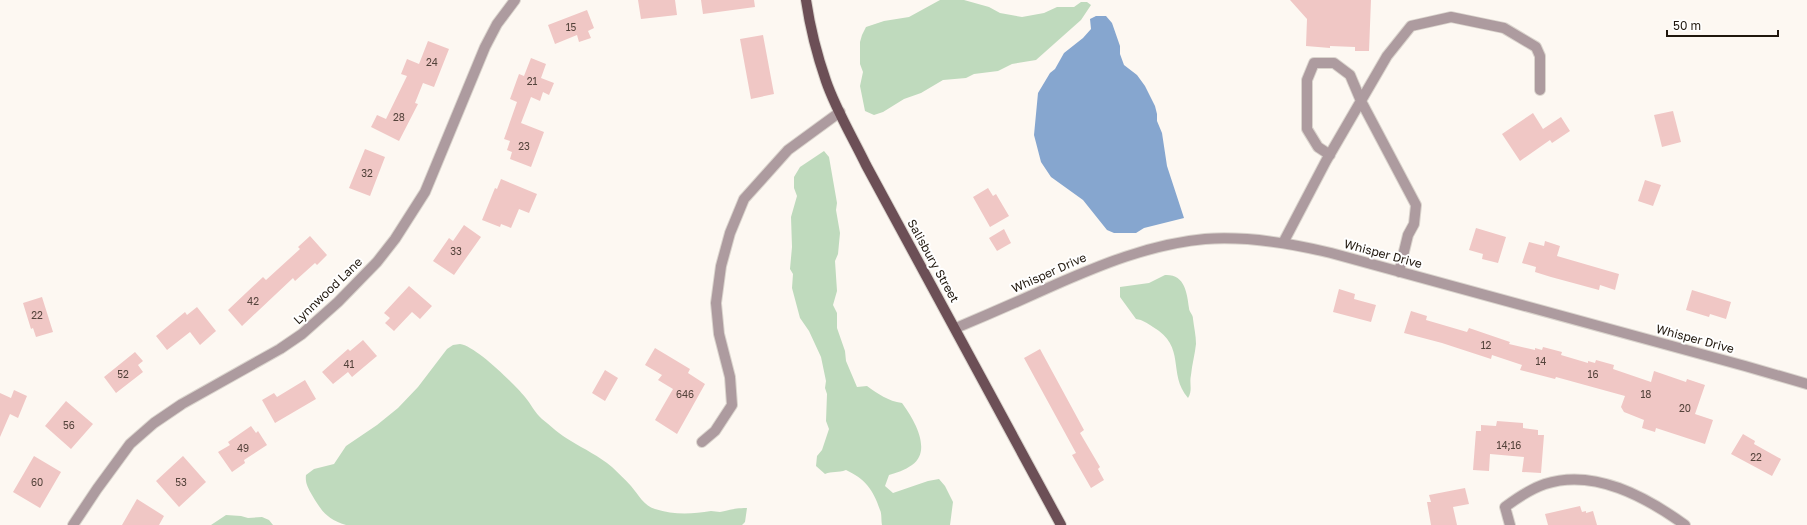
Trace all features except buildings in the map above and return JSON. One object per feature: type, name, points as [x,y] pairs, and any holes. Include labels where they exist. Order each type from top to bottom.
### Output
[{"type":"main road","name":"Salisbury Street","points":[[806,0],[808,16],[826,82],[840,112],[866,165],[956,328],[1061,525]]},
{"type":"street","name":"Lynnwood Lane","points":[[73,525],[130,444],[148,428],[182,404],[274,352],[302,334],[338,302],[377,262],[395,238],[425,192],[485,47],[496,24],[515,0]]},
{"type":"street","points":[[1283,243],[1330,155],[1387,56],[1411,26],[1451,17],[1504,28],[1536,47],[1540,56],[1540,90]]},
{"type":"street","points":[[1330,155],[1318,147],[1307,129],[1307,80],[1314,63],[1334,63],[1350,75],[1361,101],[1416,205],[1414,224],[1408,235],[1399,272]]},
{"type":"street","points":[[702,442],[715,432],[732,405],[730,377],[719,334],[716,303],[721,266],[730,233],[744,199],[788,150],[840,112]]},
{"type":"street","name":"Whisper Drive","points":[[956,328],[1097,266],[1157,247],[1205,239],[1231,238],[1283,243],[1331,253],[1807,384]]},
{"type":"street","points":[[1510,525],[1505,507],[1516,499],[1544,484],[1567,480],[1582,480],[1614,486],[1639,496],[1685,525]]},
{"type":"green space","points":[[940,0],[964,0],[989,7],[1000,13],[1022,17],[1044,13],[1057,7],[1074,7],[1081,2],[1087,2],[1091,5],[1081,20],[1036,60],[1012,64],[998,71],[974,74],[966,78],[943,80],[921,93],[904,99],[883,112],[874,115],[865,111],[860,86],[863,72],[860,64],[860,42],[866,27],[884,21],[909,17]]},
{"type":"green space","points":[[824,151],[829,157],[837,203],[836,210],[840,233],[838,254],[835,261],[837,291],[833,305],[837,313],[837,328],[845,351],[846,361],[857,387],[867,386],[888,399],[902,403],[916,425],[921,443],[921,451],[918,459],[912,465],[889,475],[885,486],[893,493],[928,481],[939,479],[945,486],[953,502],[950,525],[882,525],[881,513],[874,496],[863,481],[853,473],[846,470],[825,474],[816,466],[817,456],[822,450],[829,429],[826,421],[826,381],[821,357],[809,331],[800,318],[792,288],[793,274],[790,269],[792,247],[791,217],[797,196],[794,188],[794,177],[800,167]]},
{"type":"green space","points":[[1165,275],[1172,276],[1181,281],[1186,291],[1189,309],[1193,317],[1196,344],[1188,398],[1178,379],[1170,343],[1153,327],[1136,319],[1120,297],[1120,287],[1149,283]]},
{"type":"green space","points":[[460,344],[475,351],[494,366],[520,391],[537,414],[563,436],[597,456],[612,467],[629,483],[644,503],[662,511],[683,513],[711,511],[720,512],[747,508],[745,522],[742,525],[346,525],[334,520],[326,514],[308,488],[306,483],[306,475],[314,469],[334,464],[346,446],[377,425],[398,408],[418,387],[447,349],[453,345]]},
{"type":"green space","points":[[226,515],[248,518],[262,517],[269,520],[273,525],[211,525]]},
{"type":"water","points":[[1096,16],[1106,16],[1112,23],[1120,46],[1120,54],[1124,65],[1137,75],[1145,86],[1155,106],[1157,121],[1162,133],[1167,166],[1184,218],[1144,228],[1136,233],[1114,233],[1107,230],[1083,200],[1051,177],[1041,162],[1034,135],[1038,93],[1064,53],[1083,38],[1091,29],[1090,19]]}]
